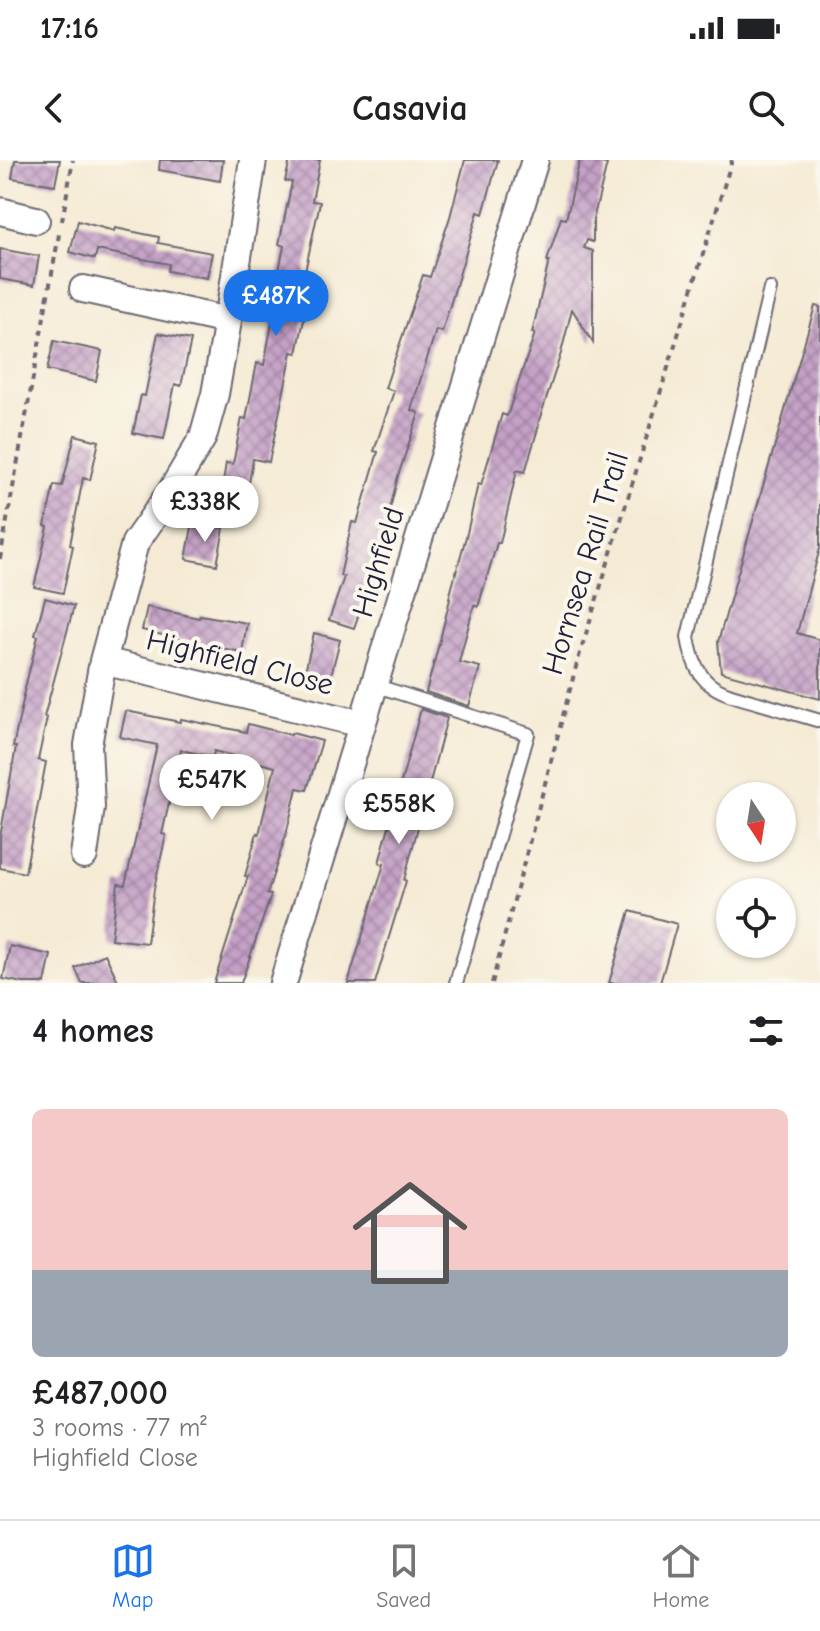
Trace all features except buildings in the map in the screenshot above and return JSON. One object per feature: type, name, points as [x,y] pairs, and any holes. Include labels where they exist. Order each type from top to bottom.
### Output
[{"type":"street","name":"Highfield Close","points":[[84,855],[91,807],[88,745],[103,661],[135,543],[170,493],[203,437],[215,394],[253,160]]},
{"type":"street","name":"Highfield","points":[[283,983],[535,160]]},
{"type":"street","points":[[0,211],[36,220]]},
{"type":"street","points":[[83,289],[122,309],[228,321]]},
{"type":"street","name":"Highfield Close","points":[[103,661],[362,724]]},
{"type":"lane","points":[[770,289],[688,637],[691,659],[700,674],[719,692],[820,721]]},
{"type":"lane","points":[[374,685],[528,734],[456,983]]},
{"type":"path","points":[[0,559],[73,160]]},
{"type":"path","name":"Hornsea Rail Trail","points":[[492,983],[577,663],[732,160]]}]
